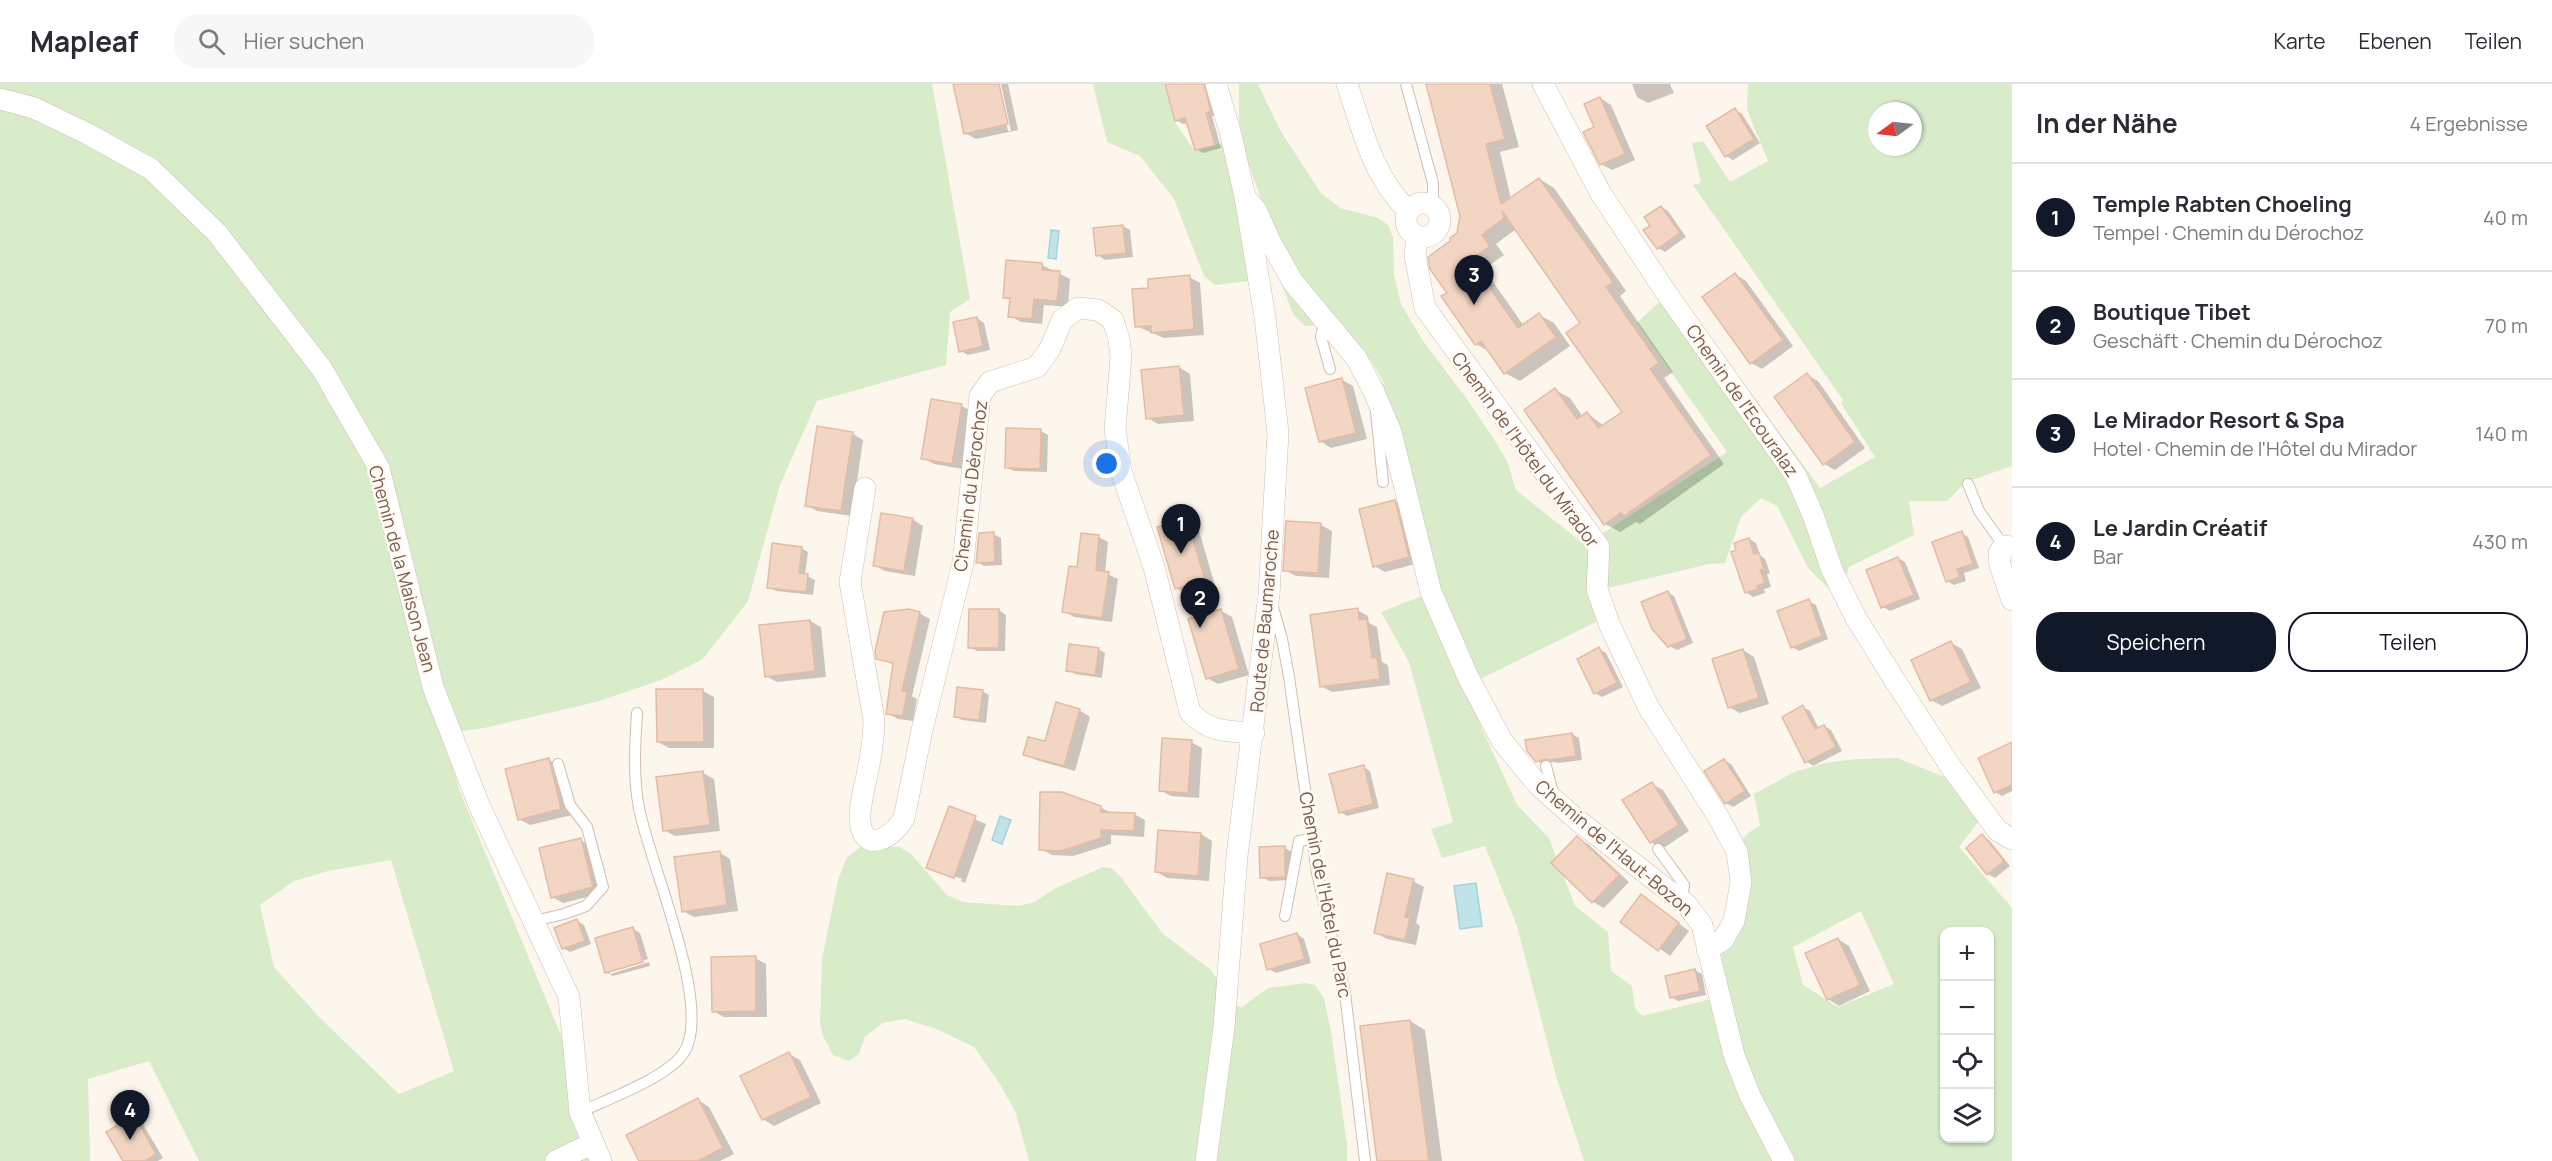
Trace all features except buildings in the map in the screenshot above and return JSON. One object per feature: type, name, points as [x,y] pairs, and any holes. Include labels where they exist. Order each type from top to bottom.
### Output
[{"type":"street","name":"Route de Baumaroche","points":[[1206,1161],[1224,1027],[1237,856],[1254,733],[1269,596],[1278,433],[1264,317],[1245,197],[1231,135],[1216,84]]},
{"type":"street","points":[[1347,84],[1374,166],[1392,195],[1408,211]]},
{"type":"street","name":"Chemin de l'Ecouralaz","points":[[1543,84],[1600,192],[1665,291],[1796,476],[1814,516],[1832,570],[1856,618],[1892,676],[1951,767],[1998,831],[2012,839]]},
{"type":"street","name":"Chemin de la Maison Jean","points":[[0,99],[34,108],[88,134],[151,169],[218,233],[322,369],[379,468],[433,687],[479,805],[569,997],[580,1112],[597,1152]]},
{"type":"street","name":"Chemin de l'Haut-Bozon","points":[[1245,197],[1256,210],[1293,282],[1357,359],[1375,396],[1391,432],[1431,592],[1468,677],[1502,741],[1538,786],[1576,819],[1682,901],[1702,925],[1734,1055],[1750,1096],[1784,1161]]},
{"type":"street","points":[[1428,203],[1433,206],[1439,214],[1439,225],[1433,233],[1418,236],[1407,226],[1408,211],[1416,204],[1428,203]]},
{"type":"street","name":"Chemin de l'Hôtel du Mirador","points":[[1418,236],[1415,256],[1425,308],[1599,548],[1597,589],[1610,626],[1649,708],[1719,818],[1737,852],[1741,882],[1734,921],[1723,940],[1707,949]]},
{"type":"street","name":"Chemin du Dérochoz","points":[[865,488],[850,582],[874,720],[874,743],[861,804],[860,822],[867,836],[876,841],[884,840],[904,818],[922,730],[963,563],[981,396],[990,382],[1037,367],[1050,349],[1062,320],[1078,308],[1098,310],[1113,320],[1119,339],[1121,357],[1115,429],[1120,471],[1154,567],[1190,712],[1202,725],[1220,731],[1254,733]]},
{"type":"street","points":[[2008,546],[1999,553],[2000,565],[2012,600]]},
{"type":"street","points":[[556,1161],[597,1152]]},
{"type":"lane","points":[[1406,84],[1433,183],[1433,206]]},
{"type":"lane","points":[[1324,318],[1322,337],[1330,369]]},
{"type":"lane","points":[[1375,396],[1378,452],[1383,482]]},
{"type":"lane","points":[[1968,484],[1979,510],[2008,546]]},
{"type":"lane","name":"Chemin de l'Hôtel du Parc","points":[[1269,596],[1282,639],[1312,839],[1345,993],[1365,1161]]},
{"type":"lane","points":[[580,1112],[642,1083],[674,1064],[685,1052],[692,1031],[689,994],[681,950],[651,857],[638,806],[635,772],[637,713]]},
{"type":"lane","points":[[534,921],[586,906],[603,887],[587,827],[570,806],[558,764]]},
{"type":"lane","points":[[1546,766],[1554,800]]},
{"type":"lane","points":[[1285,916],[1299,841],[1312,839]]},
{"type":"lane","points":[[1658,849],[1684,885],[1682,901]]},
{"type":"green space","points":[[0,84],[932,84],[970,299],[950,312],[946,365],[817,401],[780,485],[748,601],[703,659],[661,680],[596,702],[484,728],[442,734],[461,794],[613,1161],[199,1161],[149,1061],[88,1079],[90,1161],[0,1161]],"holes":[[[391,860],[454,1071],[399,1094],[320,1018],[274,967],[260,905],[294,881],[328,871]]]},
{"type":"green space","points":[[1093,84],[1165,84],[1176,124],[1194,150],[1226,142],[1249,281],[1215,285],[1204,276],[1174,199],[1140,156],[1107,142]]},
{"type":"green space","points":[[1239,84],[1258,84],[1280,130],[1320,192],[1340,208],[1378,218],[1388,225],[1393,237],[1394,275],[1401,304],[1423,341],[1494,439],[1507,461],[1516,490],[1585,545],[1727,452],[1637,323],[1674,288],[1820,488],[1875,457],[1841,403],[1843,400],[1693,185],[1701,183],[1692,143],[1703,141],[1730,182],[1768,161],[1747,110],[1748,84],[2012,84],[2012,466],[1966,482],[1947,501],[1909,501],[1914,535],[1849,567],[1840,600],[1808,568],[1777,506],[1761,498],[1741,517],[1725,563],[1709,564],[1604,589],[1596,622],[1478,680],[1478,720],[1517,805],[1549,838],[1575,906],[1608,932],[1611,971],[1632,986],[1635,1008],[1642,1016],[1707,1000],[1726,1002],[1719,932],[1728,919],[1732,853],[1747,834],[1760,825],[1754,794],[1794,772],[1825,763],[1856,759],[1897,758],[1945,777],[1979,821],[1959,847],[2012,908],[2012,1161],[1584,1161],[1556,1076],[1517,926],[1485,846],[1442,858],[1431,829],[1453,822],[1409,662],[1381,612],[1427,594],[1385,433],[1354,362],[1386,386],[1370,359],[1337,318],[1331,315],[1312,326],[1305,326],[1293,314],[1271,256],[1262,202],[1249,165],[1239,123]],"holes":[[[1861,911],[1894,984],[1838,1007],[1803,985],[1793,947]]]},
{"type":"green space","points":[[863,845],[900,847],[912,855],[947,895],[963,902],[1018,906],[1035,902],[1054,889],[1103,867],[1111,868],[1120,876],[1163,934],[1211,970],[1235,1006],[1242,1007],[1268,988],[1306,983],[1315,985],[1324,998],[1331,1032],[1347,1144],[1347,1161],[1029,1161],[1016,1113],[1000,1084],[974,1047],[934,1028],[904,1019],[883,1023],[865,1037],[859,1054],[849,1061],[833,1055],[823,1036],[820,1024],[822,959],[838,880],[847,857]]},
{"type":"water","points":[[1051,230],[1059,231],[1056,259],[1048,258]]},
{"type":"water","points":[[1000,816],[1011,820],[1002,844],[992,840]]},
{"type":"water","points":[[1476,883],[1482,926],[1460,929],[1454,886]]},
{"type":"place","name":"Le Mirador Resort & Spa","points":[[1474,305]]},
{"type":"place","name":"Temple Rabten Choeling","points":[[1181,554]]},
{"type":"place","name":"Boutique Tibet","points":[[1200,628]]},
{"type":"place","name":"Le Jardin Créatif","points":[[130,1140]]}]
